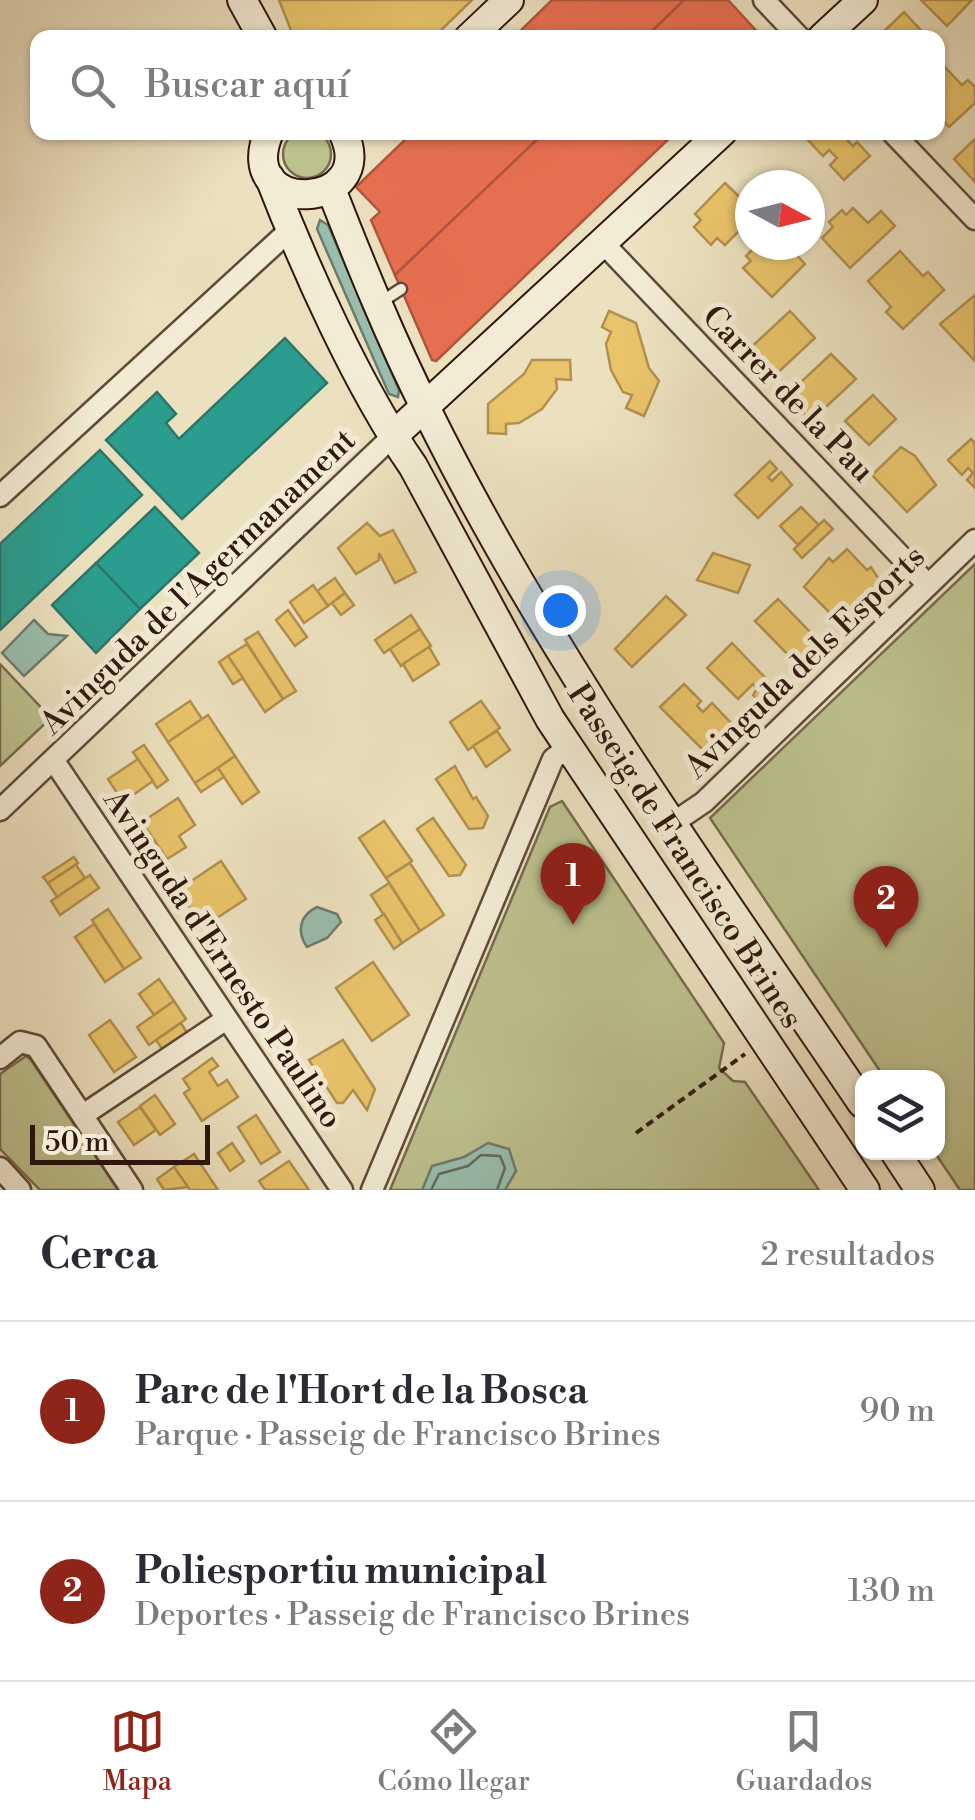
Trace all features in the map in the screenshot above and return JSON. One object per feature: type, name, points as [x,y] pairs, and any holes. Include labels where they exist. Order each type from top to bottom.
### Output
[{"type":"street","points":[[234,0],[242,30]]},
{"type":"street","points":[[242,0],[259,30]]},
{"type":"street","points":[[477,30],[509,0]]},
{"type":"street","points":[[764,0],[792,30]]},
{"type":"street","points":[[831,30],[863,0]]},
{"type":"street","name":"Passeig de Francisco Brines","points":[[265,140],[262,150],[290,230],[392,437],[550,719],[865,1190]]},
{"type":"street","points":[[270,178],[280,188],[305,197],[331,189],[346,167],[349,140]]},
{"type":"street","points":[[392,437],[714,140]]},
{"type":"street","points":[[900,140],[975,219]]},
{"type":"street","name":"Passeig de Francisco Brines","points":[[331,189],[390,296],[426,409],[604,721],[855,1093]]},
{"type":"street","points":[[0,496],[290,230]]},
{"type":"street","name":"Carrer de la Pau","points":[[604,244],[928,585]]},
{"type":"street","name":"Avinguda de l'Agermanament","points":[[0,810],[392,437]]},
{"type":"street","name":"Avinguda dels Esports","points":[[673,823],[704,802],[975,540]]},
{"type":"street","points":[[550,719],[589,695]]},
{"type":"street","points":[[372,1190],[553,759],[604,721]]},
{"type":"street","name":"Avinguda d'Ernesto Paulino","points":[[54,761],[224,1020],[342,1190]]},
{"type":"street","points":[[83,1115],[224,1020]]},
{"type":"street","points":[[0,1058],[20,1042],[36,1046],[132,1190]]},
{"type":"street","points":[[901,1160],[920,1190]]},
{"type":"street","points":[[0,1168],[20,1190]]},
{"type":"path","points":[[636,1133],[749,1052]]},
{"type":"shaded area","points":[[288,140],[326,140],[329,163],[316,176],[298,176],[285,163],[283,154]]},
{"type":"shaded area","points":[[975,564],[975,1190],[960,1190],[940,1160],[945,1160],[945,1070],[879,1070],[710,818]]},
{"type":"shaded area","points":[[0,664],[51,718],[0,766]]},
{"type":"shaded area","points":[[562,801],[724,1043],[719,1068],[733,1081],[745,1082],[819,1190],[390,1190],[550,807]]},
{"type":"shaded area","points":[[26,1056],[118,1190],[40,1190],[0,1149],[0,1074]]},
{"type":"water","points":[[320,220],[328,225],[399,390],[398,397],[389,394],[317,229]]},
{"type":"water","points":[[34,620],[48,634],[67,636],[24,676],[2,653]]},
{"type":"water","points":[[317,907],[337,914],[341,922],[327,938],[307,947],[302,924]]},
{"type":"water","points":[[488,1143],[509,1149],[516,1171],[505,1190],[422,1190],[432,1166],[464,1157]]},
{"type":"building: Viviendas","points":[[279,0],[472,0],[441,30],[291,30]]},
{"type":"building: Viviendas","points":[[921,0],[972,0],[947,26]]},
{"type":"building: Viviendas","points":[[904,12],[921,30],[885,30]]},
{"type":"building: Viviendas","points":[[945,67],[962,85],[968,80],[975,87],[975,103],[949,127],[945,123]]},
{"type":"building: Viviendas","points":[[975,139],[975,182],[954,159]]},
{"type":"building: Viviendas","points":[[417,140],[502,140],[578,221],[434,358],[401,279],[430,252],[368,186]]},
{"type":"building: Viviendas","points":[[808,140],[849,140],[853,146],[857,142],[870,156],[844,180],[830,165],[837,158],[829,150],[823,156]]},
{"type":"building: Viviendas","points":[[725,183],[735,193],[735,235],[725,245],[717,238],[711,245],[694,227],[701,220],[695,214]]},
{"type":"building: Viviendas","points":[[853,208],[868,223],[881,211],[895,226],[850,268],[825,241],[825,235],[833,227],[829,222],[842,210],[846,215]]},
{"type":"building: Viviendas","points":[[900,251],[923,276],[928,272],[944,290],[903,329],[886,312],[891,307],[868,281]]},
{"type":"building: Viviendas","points":[[801,260],[805,264],[772,297],[743,268],[751,261]]},
{"type":"building: Viviendas","points":[[975,295],[975,361],[940,324]]},
{"type":"building: Viviendas","points":[[609,311],[636,323],[649,368],[659,381],[644,416],[626,408],[632,395],[623,392],[611,370],[606,344],[611,332],[602,327]]},
{"type":"building: Viviendas","points":[[790,311],[815,338],[772,378],[746,352]]},
{"type":"building: Viviendas","points":[[831,354],[856,379],[811,421],[787,395]]},
{"type":"building: Viviendas","points":[[532,360],[570,360],[571,380],[556,379],[557,389],[542,409],[519,423],[506,424],[506,434],[488,433],[488,404],[524,374]]},
{"type":"building: Viviendas","points":[[873,395],[896,419],[869,445],[845,421]]},
{"type":"building: Viviendas","points":[[971,439],[975,443],[975,488],[967,480],[973,473],[968,468],[962,475],[948,460]]},
{"type":"building: Viviendas","points":[[901,447],[915,456],[936,485],[907,512],[872,475]]},
{"type":"building: Viviendas","points":[[770,461],[777,469],[768,477],[772,481],[781,472],[792,485],[758,518],[735,495]]},
{"type":"building: Viviendas","points":[[801,507],[819,525],[798,545],[780,526]]},
{"type":"building: Viviendas","points":[[824,520],[833,529],[802,558],[794,549]]},
{"type":"building: Viviendas","points":[[367,523],[380,536],[393,530],[416,572],[395,583],[379,553],[379,560],[356,574],[338,548]]},
{"type":"building: Viviendas","points":[[847,549],[867,570],[871,567],[882,584],[848,612],[842,605],[831,614],[804,587],[829,558],[833,562]]},
{"type":"building: Viviendas","points":[[713,553],[750,565],[738,593],[697,580]]},
{"type":"building: Viviendas","points":[[335,578],[345,593],[328,606],[317,591]]},
{"type":"building: Viviendas","points":[[313,585],[328,606],[304,623],[290,602]]},
{"type":"building: Viviendas","points":[[345,593],[354,605],[341,615],[332,603]]},
{"type":"building: Viviendas","points":[[666,596],[686,615],[632,667],[615,649]]},
{"type":"building: Viviendas","points":[[778,599],[815,637],[807,656],[798,665],[755,621]]},
{"type":"building: Viviendas","points":[[288,610],[307,637],[295,646],[276,620]]},
{"type":"building: Viviendas","points":[[411,615],[420,629],[384,653],[375,640]]},
{"type":"building: Viviendas","points":[[420,629],[431,646],[401,666],[390,649]]},
{"type":"building: Viviendas","points":[[258,632],[296,691],[283,699],[245,640]]},
{"type":"building: Viviendas","points":[[732,643],[775,688],[760,702],[753,695],[757,689],[753,684],[738,699],[707,668]]},
{"type":"building: Viviendas","points":[[247,644],[283,699],[265,712],[228,656]]},
{"type":"building: Viviendas","points":[[429,647],[439,664],[413,681],[403,664]]},
{"type":"building: Viviendas","points":[[228,656],[243,678],[233,684],[219,662]]},
{"type":"building: Viviendas","points":[[684,684],[701,701],[697,706],[703,712],[712,703],[734,726],[706,753],[660,707]]},
{"type":"building: Viviendas","points":[[190,701],[202,719],[168,742],[156,724]]},
{"type":"building: Viviendas","points":[[481,701],[500,728],[468,750],[450,722]]},
{"type":"building: Viviendas","points":[[208,715],[235,756],[195,783],[168,742]]},
{"type":"building: Viviendas","points":[[497,731],[510,750],[486,767],[473,746]]},
{"type":"building: Viviendas","points":[[144,745],[168,780],[157,788],[133,752]]},
{"type":"building: Viviendas","points":[[235,756],[259,792],[242,804],[218,768]]},
{"type":"building: Viviendas","points":[[138,759],[153,781],[123,802],[108,779]]},
{"type":"building: Viviendas","points":[[455,766],[473,799],[476,797],[488,816],[483,828],[469,829],[436,779]]},
{"type":"building: Viviendas","points":[[218,768],[224,777],[201,792],[195,783]]},
{"type":"building: Viviendas","points":[[178,798],[195,825],[179,836],[186,847],[167,859],[142,822]]},
{"type":"building: Viviendas","points":[[433,818],[466,865],[460,875],[449,876],[417,829]]},
{"type":"building: Viviendas","points":[[384,821],[412,861],[386,878],[359,838]]},
{"type":"building: Viviendas","points":[[74,857],[78,863],[48,883],[43,877]]},
{"type":"building: Viviendas","points":[[221,861],[246,899],[203,927],[178,890]]},
{"type":"building: Viviendas","points":[[410,863],[444,915],[420,931],[386,878]]},
{"type":"building: Viviendas","points":[[76,865],[85,878],[57,897],[48,883]]},
{"type":"building: Viviendas","points":[[90,875],[99,888],[60,915],[51,901]]},
{"type":"building: Viviendas","points":[[389,883],[420,931],[402,943],[371,895]]},
{"type":"building: Viviendas","points":[[108,909],[141,958],[124,969],[92,920]]},
{"type":"building: Viviendas","points":[[384,914],[402,943],[394,949],[375,920]]},
{"type":"building: Viviendas","points":[[94,924],[124,969],[105,982],[75,937]]},
{"type":"building: Viviendas","points":[[373,962],[409,1015],[372,1041],[336,988]]},
{"type":"building: Viviendas","points":[[159,979],[174,1001],[154,1015],[139,994]]},
{"type":"building: Viviendas","points":[[174,1001],[186,1019],[149,1045],[137,1027]]},
{"type":"building: Viviendas","points":[[110,1020],[136,1057],[114,1072],[89,1035]]},
{"type":"building: Viviendas","points":[[181,1023],[187,1033],[163,1050],[156,1040]]},
{"type":"building: Viviendas","points":[[343,1040],[375,1089],[367,1110],[353,1090],[343,1103],[337,1103],[309,1060]]},
{"type":"building: Viviendas","points":[[212,1058],[218,1066],[209,1072],[218,1086],[227,1080],[238,1097],[202,1121],[184,1093],[190,1089],[183,1079]]},
{"type":"building: Viviendas","points":[[155,1095],[175,1124],[160,1135],[140,1106]]},
{"type":"building: Viviendas","points":[[140,1107],[156,1130],[134,1145],[118,1122]]},
{"type":"building: Viviendas","points":[[256,1115],[280,1152],[261,1164],[238,1127]]},
{"type":"building: Viviendas","points":[[232,1143],[244,1161],[230,1171],[218,1153]]},
{"type":"building: Viviendas","points":[[194,1154],[218,1190],[190,1190],[174,1167]]},
{"type":"building: Viviendas","points":[[289,1161],[309,1190],[265,1190],[259,1181]]},
{"type":"building: Viviendas","points":[[174,1167],[188,1187],[164,1190],[157,1179]]},
{"type":"building: Comercios","points":[[552,0],[684,0],[653,30],[521,30]]},
{"type":"building: Comercios","points":[[684,0],[728,0],[756,30],[653,30]]},
{"type":"building: Comercios","points":[[405,140],[537,140],[395,275],[371,220],[380,212],[356,187]]},
{"type":"building: Comercios","points":[[537,140],[668,140],[436,361],[432,360],[395,275]]},
{"type":"building: Escuelas","points":[[285,338],[327,383],[182,519],[106,440],[157,392],[176,414],[166,423],[179,439]]},
{"type":"building: Escuelas","points":[[100,450],[142,495],[0,630],[0,544]]},
{"type":"building: Escuelas","points":[[155,507],[199,553],[140,609],[96,563]]},
{"type":"building: Escuelas","points":[[96,563],[140,609],[96,653],[52,605]]},
{"type":"place","name":"Parc de l'Hort de la Bosca","points":[[573,925]]},
{"type":"place","name":"Poliesportiu municipal","points":[[886,948]]}]
